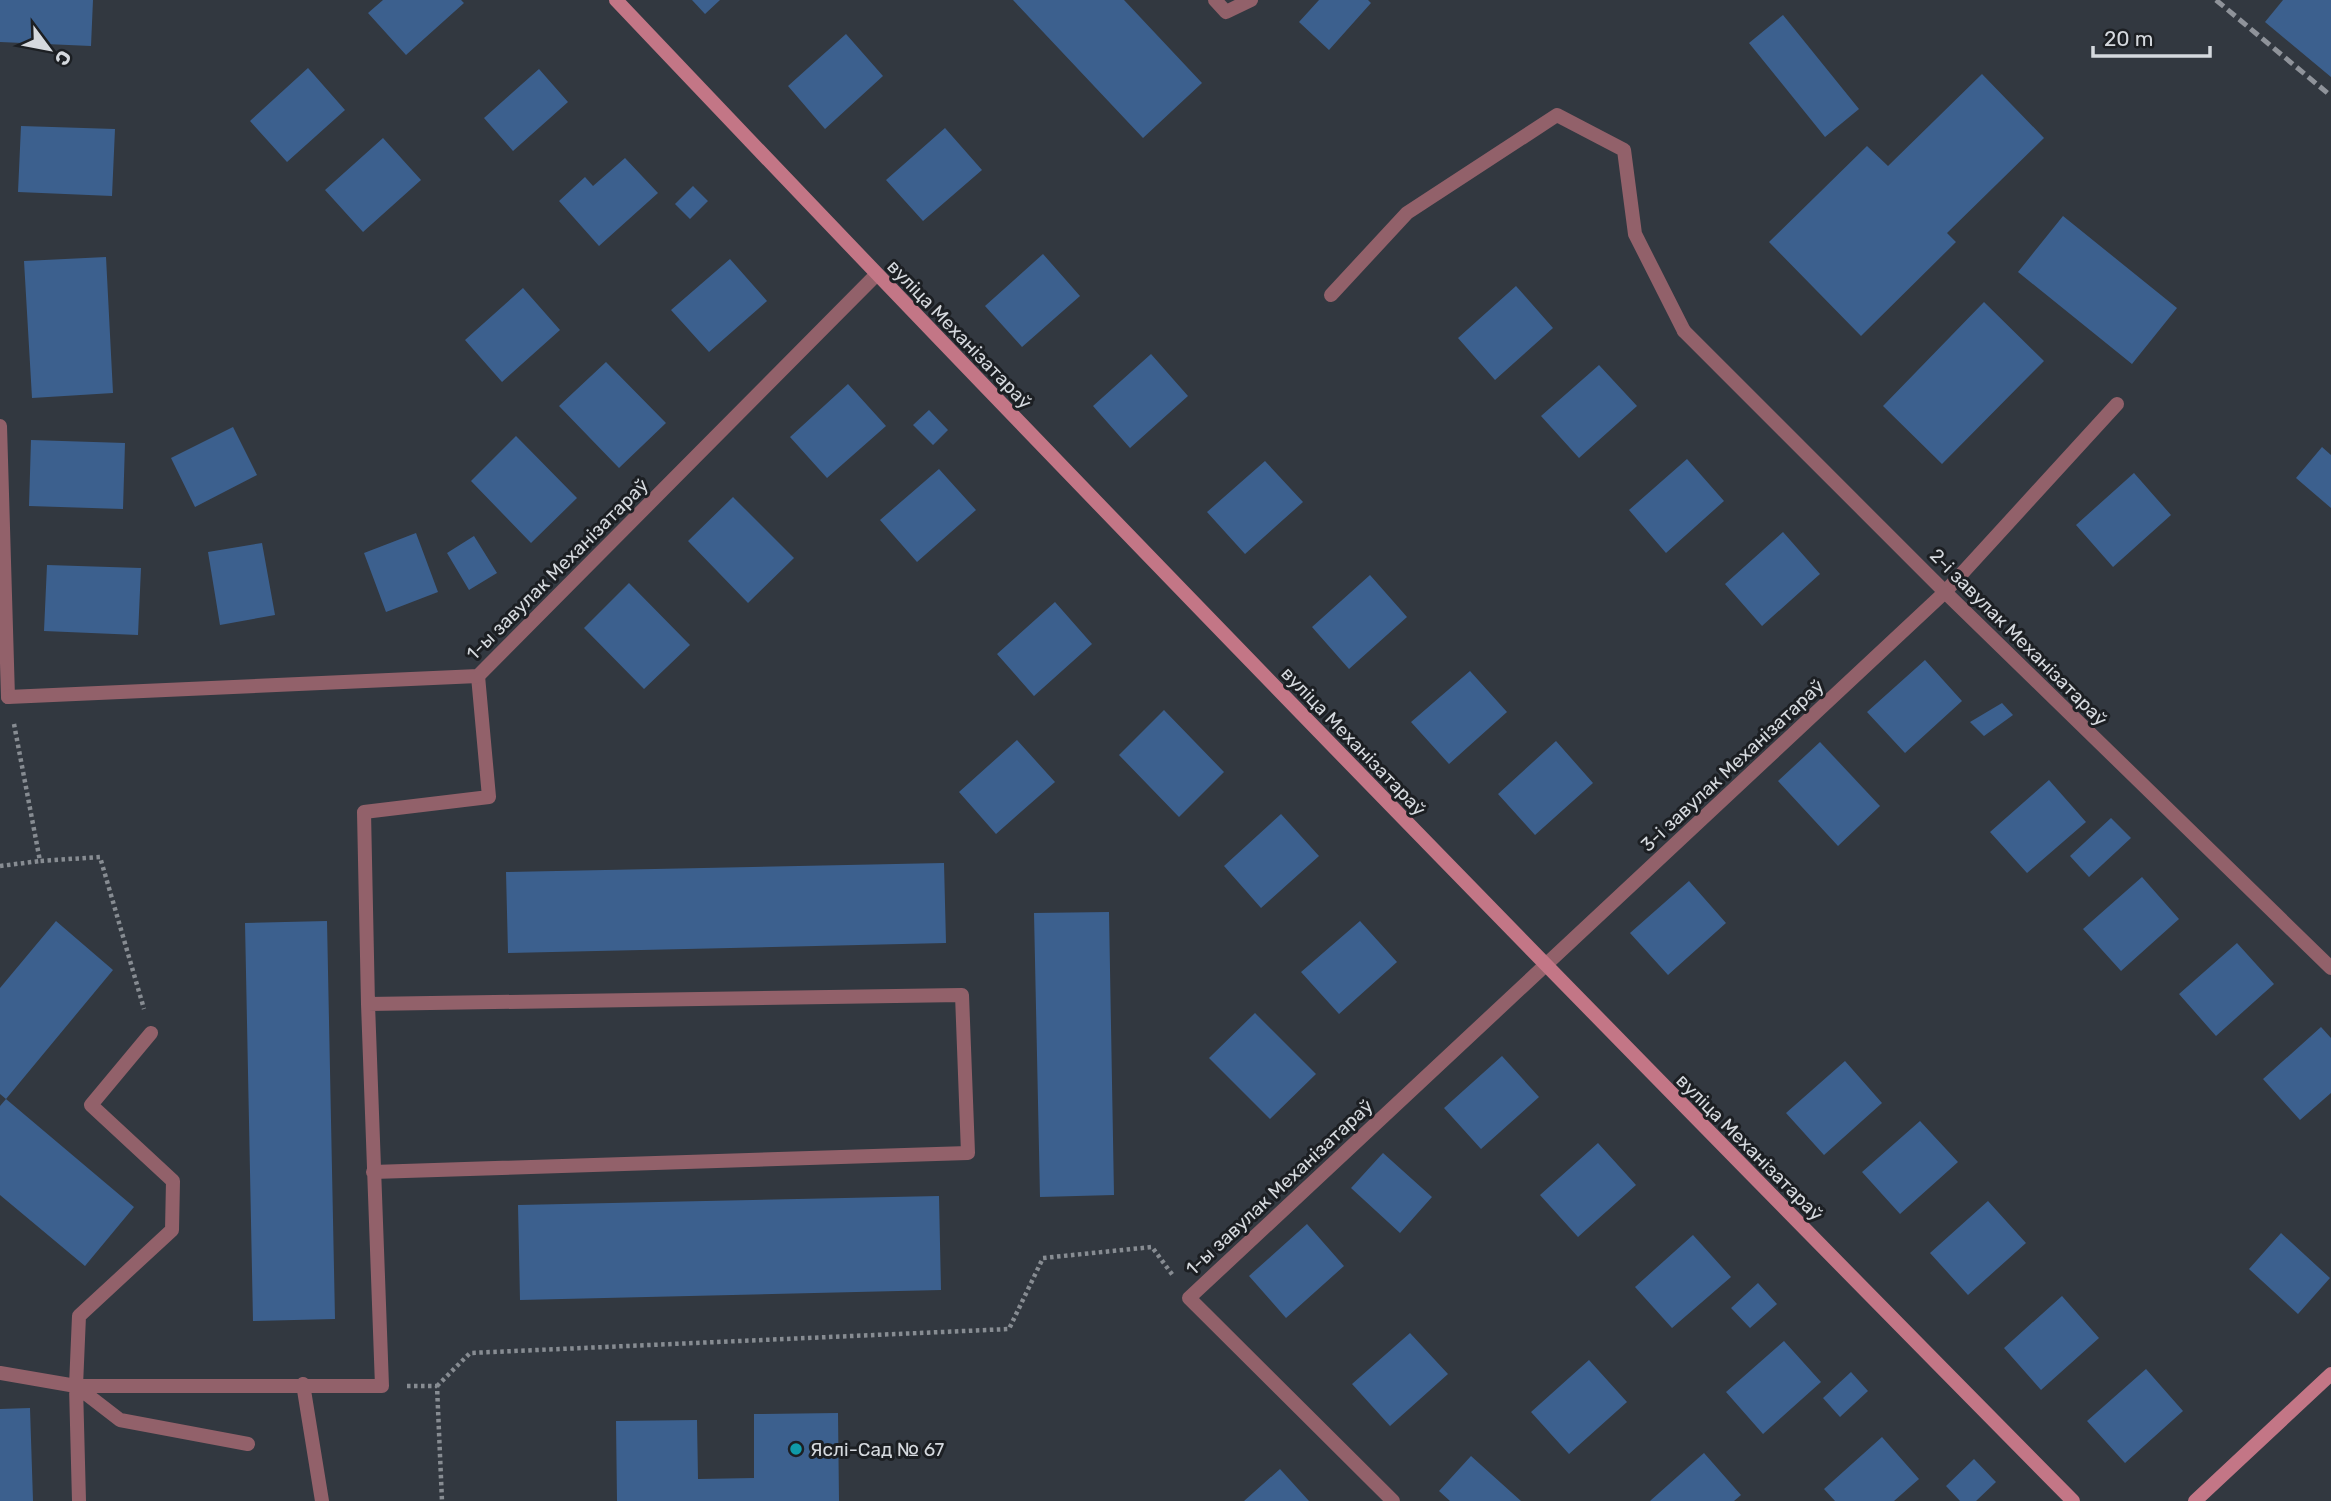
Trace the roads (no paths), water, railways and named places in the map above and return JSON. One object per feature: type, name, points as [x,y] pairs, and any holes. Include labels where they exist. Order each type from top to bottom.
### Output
[{"type":"main road","name":"вуліца Механізатараў","points":[[615,0],[876,275],[1545,966],[2073,1501]]},
{"type":"main road","points":[[2195,1501],[2331,1374]]},
{"type":"street","points":[[1215,0],[1226,12],[1251,0]]},
{"type":"street","name":"2-і завулак Механізатараў","points":[[1331,295],[1407,214],[1557,115],[1624,150],[1634,234],[1684,331],[1945,592],[2331,968]]},
{"type":"street","name":"1-ы завулак Механізатараў","points":[[0,426],[9,697],[478,676],[876,275]]},
{"type":"street","name":"3-і завулак Механізатараў","points":[[1545,966],[1945,592],[2116,404]]},
{"type":"street","points":[[0,1373],[76,1386],[382,1386],[373,1172],[364,812],[489,797],[478,676]]},
{"type":"street","name":"1-ы завулак Механізатараў","points":[[1393,1501],[1189,1297],[1545,966]]},
{"type":"street","points":[[368,1004],[962,995],[968,1140],[968,1153],[373,1172]]},
{"type":"street","points":[[79,1501],[76,1386],[79,1316],[172,1230],[173,1181],[92,1105],[151,1033]]},
{"type":"street","points":[[303,1384],[322,1501]]},
{"type":"street","points":[[76,1386],[120,1420],[248,1444]]},
{"type":"railway","points":[[2216,0],[2331,96]]},
{"type":"place","name":"Яслі-Сад № 67","points":[[796,1449]]}]
